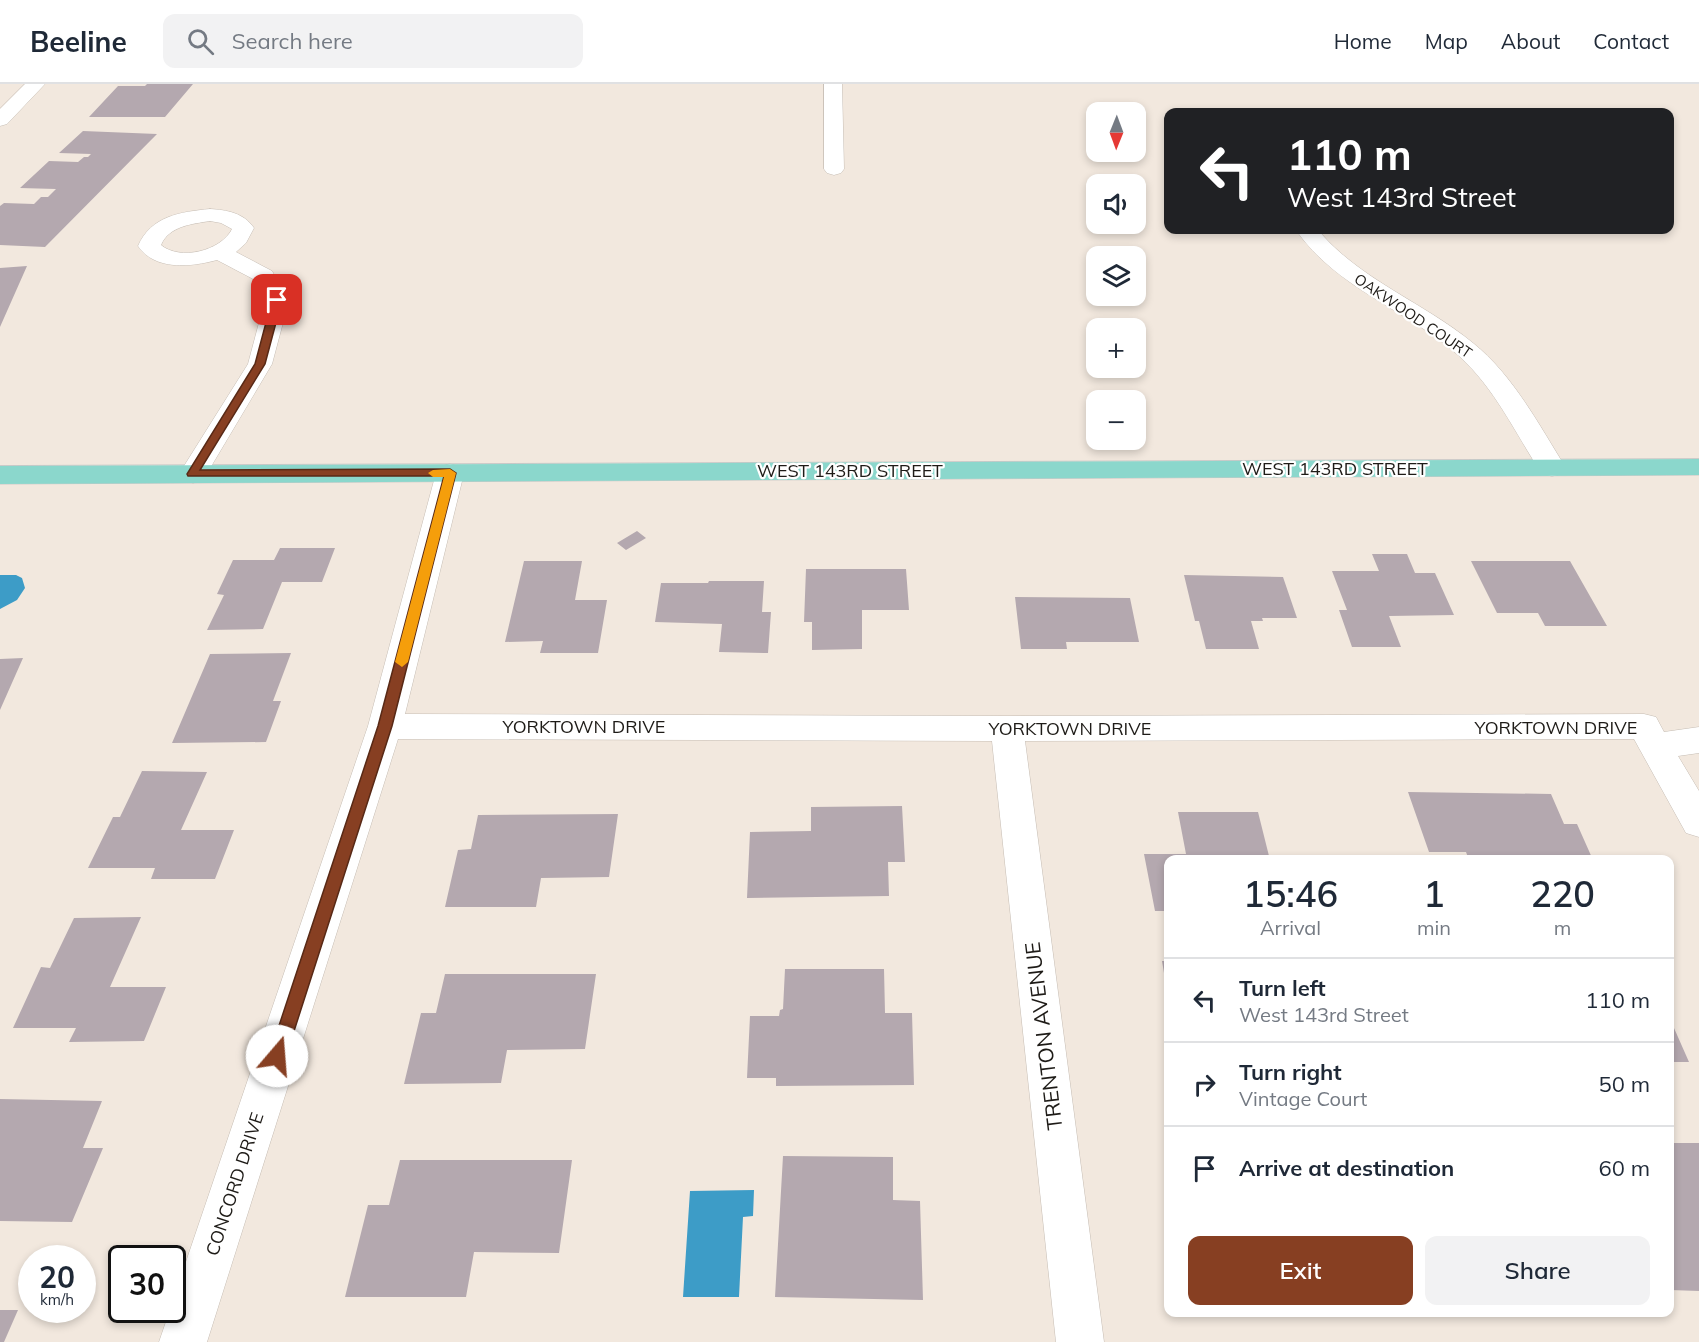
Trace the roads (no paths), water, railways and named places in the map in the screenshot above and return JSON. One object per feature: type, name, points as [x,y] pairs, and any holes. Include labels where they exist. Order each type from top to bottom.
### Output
[{"type":"main road","name":"WEST 143RD STREET","points":[[0,475],[1699,467]]},
{"type":"street","points":[[0,120],[36,84]]},
{"type":"street","points":[[833,84],[834,169]]},
{"type":"street","name":"OAKWOOD COURT","points":[[1311,234],[1348,272],[1466,349],[1509,399],[1552,468]]},
{"type":"street","points":[[192,474],[260,364],[277,300],[264,276],[218,252]]},
{"type":"street","name":"CONCORD DRIVE","points":[[183,1342],[385,726],[450,473]]},
{"type":"street","name":"YORKTOWN DRIVE","points":[[385,726],[1007,729],[1644,726],[1699,823]]},
{"type":"street","name":"TRENTON AVENUE","points":[[1007,729],[1080,1342]]},
{"type":"street","points":[[1656,746],[1699,740]]},
{"type":"water","points":[[0,575],[16,575],[22,578],[25,588],[17,600],[0,609]]},
{"type":"water","points":[[754,1190],[753,1216],[743,1217],[739,1297],[683,1297],[690,1191]]}]
